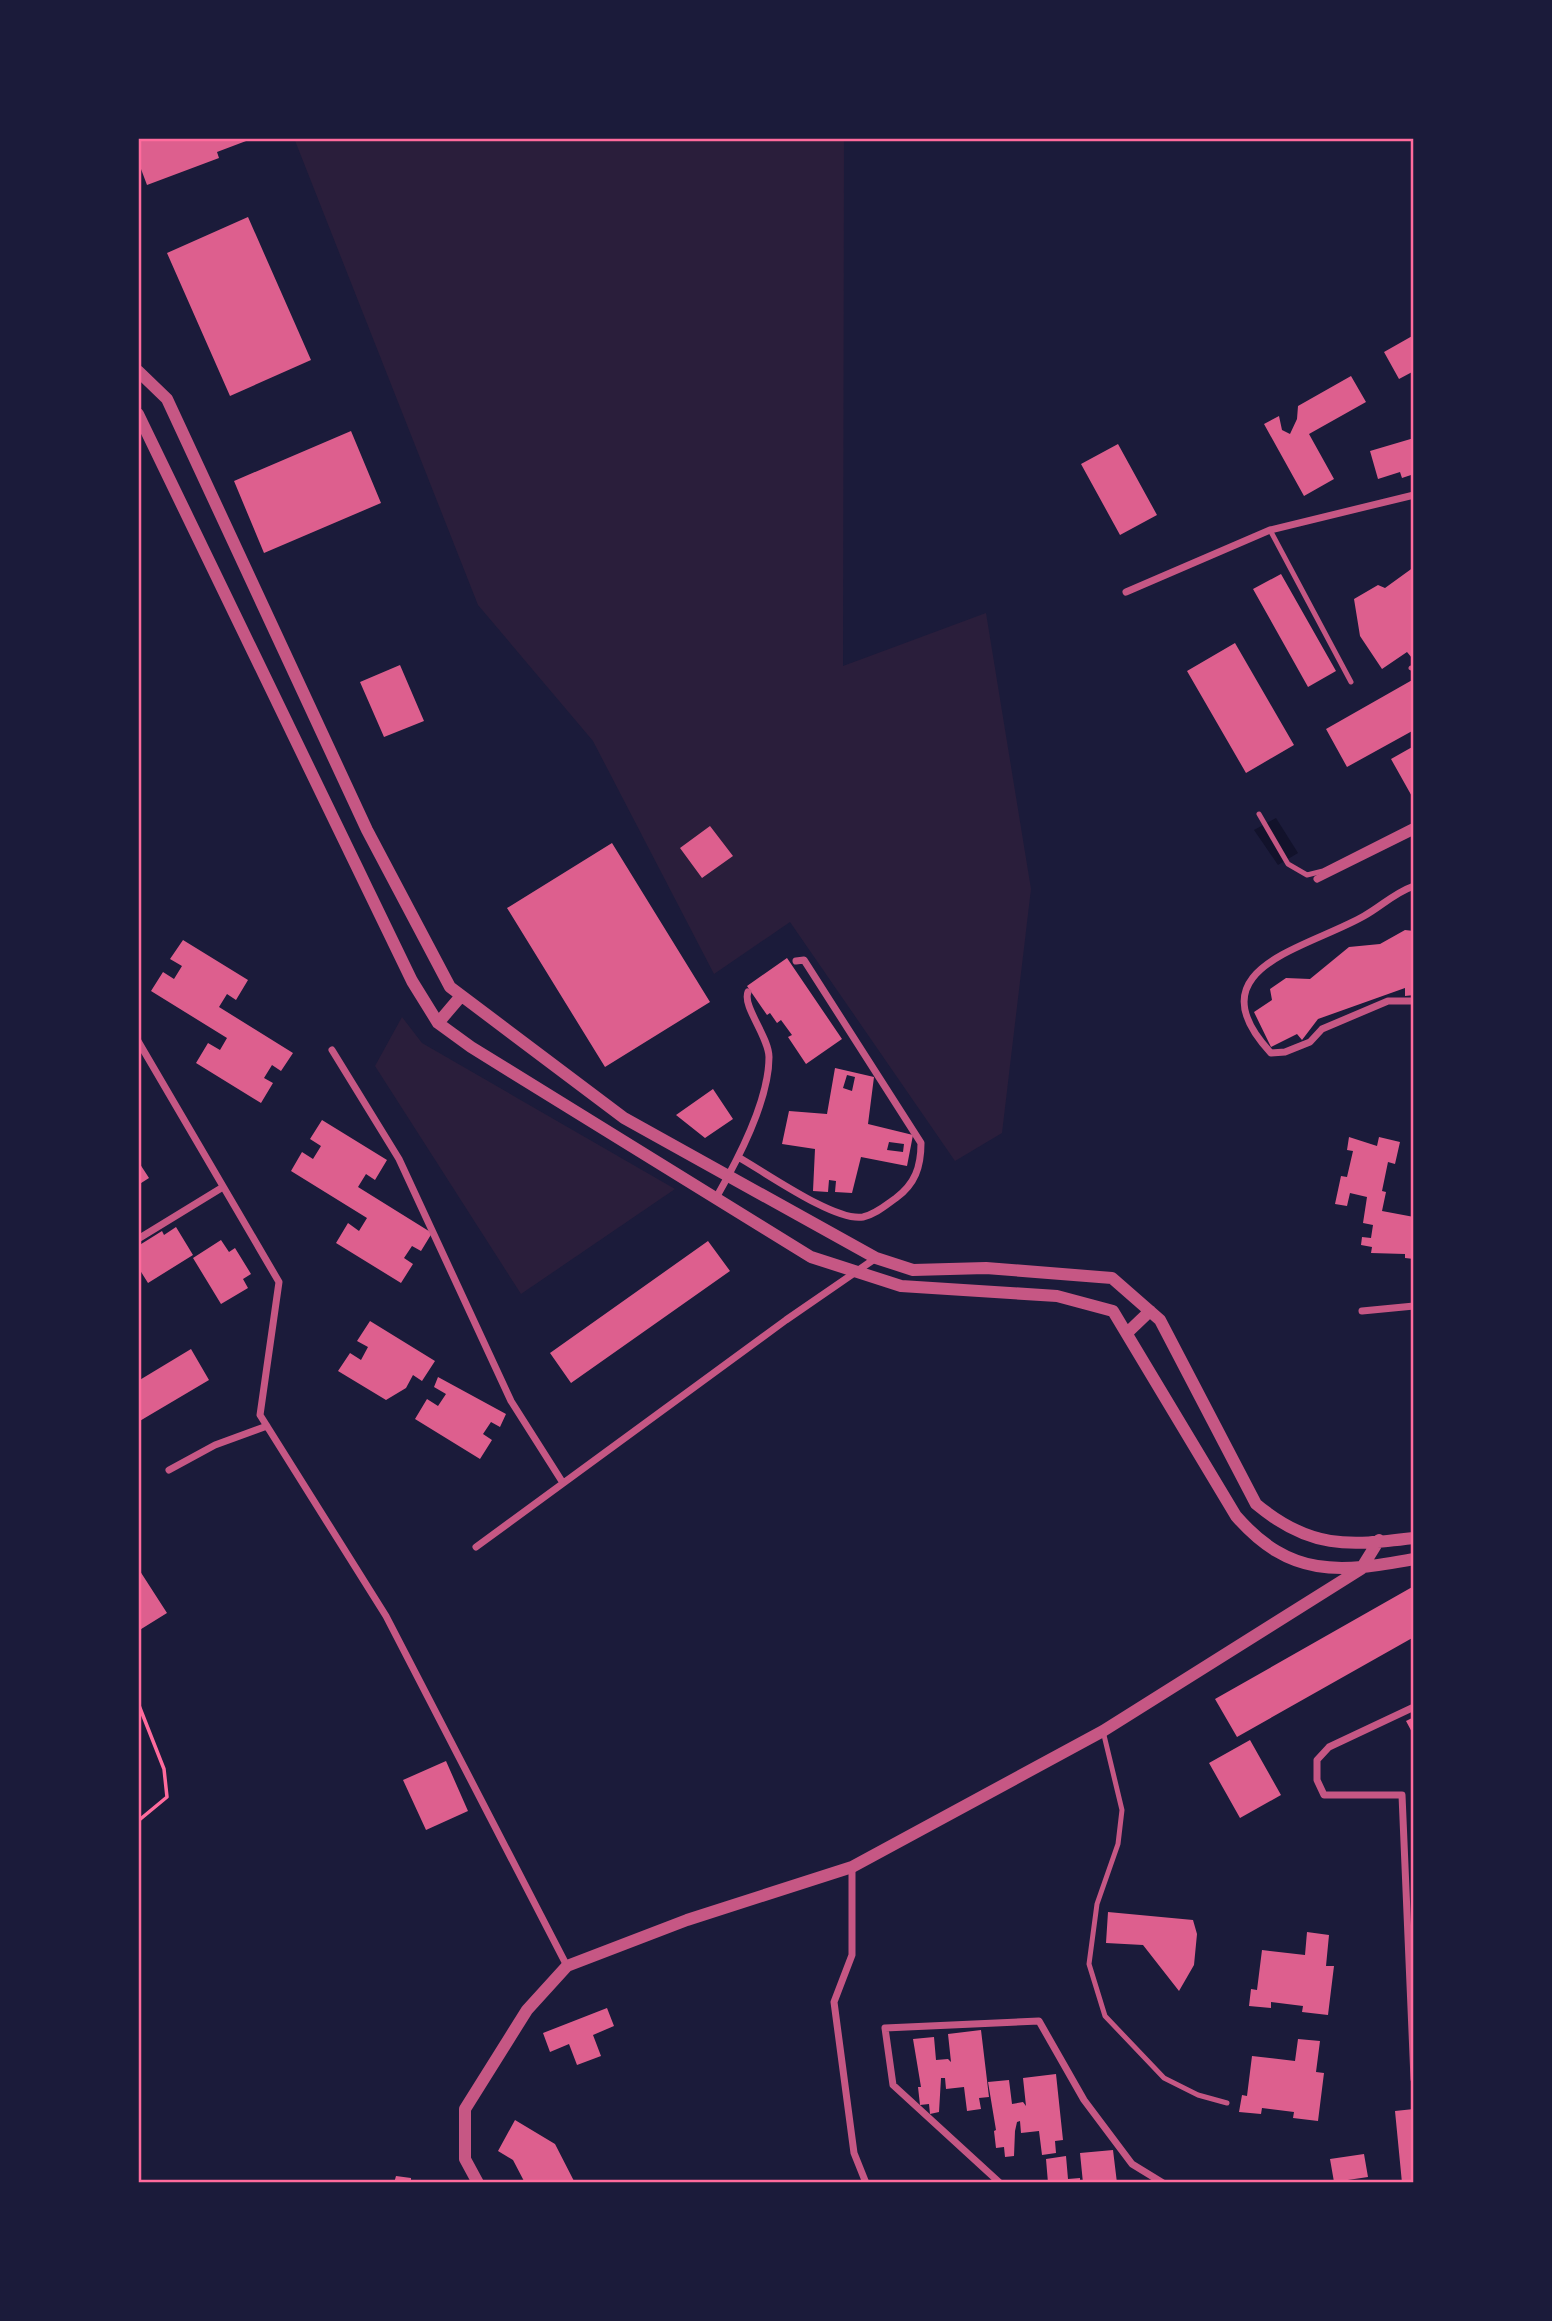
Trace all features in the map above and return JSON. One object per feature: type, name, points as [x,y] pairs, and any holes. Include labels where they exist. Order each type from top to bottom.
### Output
[{"type":"street","points":[[138,371],[167,399],[367,831],[450,987],[624,1118],[876,1258],[914,1270],[986,1268],[1112,1278],[1160,1320],[1256,1504],[1281,1525],[1334,1544],[1414,1538]]},
{"type":"street","points":[[138,414],[406,968],[438,1024],[617,1138],[811,1256],[901,1286],[1057,1296],[1113,1311],[1236,1516],[1255,1538],[1299,1564],[1361,1569],[1414,1559]]},
{"type":"street","points":[[1126,592],[1270,530],[1414,495]]},
{"type":"street","points":[[1317,879],[1414,831]]},
{"type":"street","points":[[1414,886],[1396,892],[1364,916],[1292,950],[1249,978],[1242,997],[1245,1014],[1271,1053],[1285,1052],[1310,1042],[1322,1029],[1388,1001],[1414,1002]]},
{"type":"street","points":[[738,1157],[838,1214],[861,1217],[877,1212],[909,1188],[918,1169],[921,1143],[804,960],[796,961]]},
{"type":"street","points":[[716,1198],[738,1157],[767,1081],[767,1040],[747,1002],[748,992]]},
{"type":"street","points":[[438,1024],[461,996]]},
{"type":"street","points":[[138,1041],[279,1282],[260,1415],[386,1616],[567,1966]]},
{"type":"street","points":[[332,1050],[399,1159],[506,1390],[563,1483]]},
{"type":"street","points":[[617,1138],[624,1118]]},
{"type":"street","points":[[138,1239],[223,1187]]},
{"type":"street","points":[[476,1547],[786,1320],[876,1258]]},
{"type":"street","points":[[1362,1311],[1414,1306]]},
{"type":"street","points":[[1127,1333],[1150,1311]]},
{"type":"street","points":[[169,1470],[215,1446],[267,1426]]},
{"type":"street","points":[[478,2183],[465,2159],[465,2109],[527,2010],[567,1966],[687,1920],[852,1867],[1103,1731],[1361,1569],[1379,1540]]},
{"type":"street","points":[[1414,1707],[1329,1747],[1317,1760],[1318,1780],[1324,1795],[1402,1795],[1414,2079]]},
{"type":"street","points":[[852,1867],[852,1955],[834,2002],[854,2153],[866,2183]]},
{"type":"street","points":[[1000,2183],[893,2085],[885,2028],[1039,2021],[1084,2100],[1132,2164],[1163,2183]]},
{"type":"lane","points":[[1270,530],[1351,682]]},
{"type":"lane","points":[[1259,814],[1288,864],[1307,875],[1323,871],[1414,825]]},
{"type":"lane","points":[[1103,1731],[1122,1810],[1118,1844],[1097,1904],[1089,1965],[1105,2016],[1164,2078],[1198,2095],[1227,2103]]},
{"type":"path","points":[[138,1703],[164,1769],[167,1797],[138,1821]]},
{"type":"shaded area","points":[[294,138],[844,138],[843,666],[986,613],[1031,889],[1002,1133],[955,1161],[790,922],[714,974],[593,741],[478,605]]},
{"type":"shaded area","points":[[1276,818],[1298,853],[1278,865],[1254,830]]},
{"type":"shaded area","points":[[402,1017],[422,1043],[675,1189],[521,1294],[375,1066]]},
{"type":"building","points":[[138,138],[254,138],[217,152],[219,158],[147,185],[138,161]]},
{"type":"building","points":[[248,217],[311,360],[230,396],[167,253]]},
{"type":"building","points":[[1414,335],[1414,371],[1399,379],[1384,352]]},
{"type":"building","points":[[1351,376],[1366,402],[1309,434],[1334,479],[1304,496],[1264,424],[1279,416],[1282,430],[1290,434],[1297,419],[1298,406]]},
{"type":"building","points":[[351,431],[381,503],[264,553],[234,481]]},
{"type":"building","points":[[1414,438],[1414,474],[1402,478],[1400,472],[1378,479],[1370,451]]},
{"type":"building","points":[[1118,444],[1157,515],[1120,535],[1081,464]]},
{"type":"building","points":[[1414,567],[1414,657],[1407,652],[1382,669],[1360,636],[1354,599],[1378,585],[1385,588]]},
{"type":"building","points":[[1281,574],[1336,671],[1308,687],[1253,589]]},
{"type":"building","points":[[1235,643],[1294,745],[1246,773],[1187,671]]},
{"type":"building","points":[[400,665],[424,721],[384,737],[360,682]]},
{"type":"building","points":[[1414,679],[1414,730],[1347,767],[1326,729]]},
{"type":"building","points":[[1414,746],[1414,800],[1391,759]]},
{"type":"building","points":[[710,826],[733,856],[702,878],[680,848]]},
{"type":"building","points":[[612,843],[710,1002],[605,1067],[507,908]]},
{"type":"building","points":[[1405,930],[1414,931],[1414,995],[1405,996],[1405,988],[1318,1019],[1302,1040],[1297,1034],[1271,1047],[1254,1012],[1272,1000],[1270,989],[1286,978],[1310,979],[1349,947],[1380,944]]},
{"type":"building","points":[[183,940],[248,980],[236,1000],[227,994],[219,1007],[293,1053],[281,1071],[272,1065],[264,1078],[273,1083],[261,1103],[196,1063],[208,1043],[220,1050],[227,1038],[151,991],[163,972],[174,979],[182,966],[170,959]]},
{"type":"building","points":[[787,958],[842,1039],[806,1064],[788,1037],[792,1035],[781,1020],[777,1023],[770,1013],[767,1015],[747,986]]},
{"type":"building","points":[[835,1068],[874,1077],[868,1124],[913,1135],[907,1166],[861,1157],[852,1193],[835,1192],[836,1181],[829,1180],[828,1192],[813,1191],[815,1149],[782,1144],[789,1111],[827,1114]],"holes":[[[847,1075],[855,1077],[852,1091],[843,1088]],[[889,1142],[904,1144],[903,1152],[887,1150]]]},
{"type":"building","points":[[713,1089],[733,1119],[705,1138],[676,1115]]},
{"type":"building","points":[[322,1120],[387,1160],[375,1180],[366,1174],[358,1187],[432,1233],[421,1251],[412,1246],[404,1258],[413,1264],[401,1283],[336,1243],[348,1223],[359,1231],[367,1218],[291,1171],[302,1152],[313,1159],[321,1146],[310,1139]]},
{"type":"building","points":[[1349,1137],[1377,1146],[1379,1137],[1400,1142],[1395,1164],[1388,1162],[1382,1191],[1386,1192],[1382,1211],[1414,1217],[1414,1259],[1405,1258],[1405,1254],[1371,1253],[1372,1247],[1361,1245],[1362,1237],[1371,1238],[1373,1225],[1363,1223],[1367,1197],[1350,1193],[1347,1206],[1335,1204],[1341,1176],[1347,1177],[1353,1151],[1347,1150]]},
{"type":"building","points":[[138,1161],[149,1178],[138,1185]]},
{"type":"building","points":[[176,1227],[193,1255],[148,1283],[138,1267],[138,1246],[162,1231],[164,1235]]},
{"type":"building","points":[[221,1240],[229,1252],[235,1248],[251,1274],[243,1279],[248,1288],[221,1304],[193,1258]]},
{"type":"building","points":[[708,1241],[730,1271],[571,1383],[550,1353]]},
{"type":"building","points":[[370,1321],[435,1361],[422,1381],[413,1375],[406,1388],[386,1400],[338,1371],[350,1353],[361,1360],[368,1347],[357,1341]]},
{"type":"building","points":[[191,1349],[209,1380],[138,1422],[138,1381]]},
{"type":"building","points":[[438,1377],[506,1414],[500,1427],[491,1422],[483,1434],[492,1440],[480,1459],[415,1419],[427,1399],[438,1406],[446,1394],[434,1387]]},
{"type":"building","points":[[138,1568],[167,1613],[138,1631]]},
{"type":"building","points":[[1414,1586],[1414,1637],[1237,1737],[1215,1699]]},
{"type":"building","points":[[1414,1717],[1414,1736],[1406,1721]]},
{"type":"building","points":[[1250,1740],[1281,1795],[1240,1818],[1209,1763]]},
{"type":"building","points":[[446,1761],[468,1811],[426,1830],[403,1780]]},
{"type":"building","points":[[1108,1912],[1193,1920],[1197,1934],[1194,1965],[1179,1991],[1143,1945],[1106,1943]]},
{"type":"building","points":[[1307,1932],[1329,1935],[1326,1966],[1334,1966],[1328,2015],[1302,2012],[1303,2006],[1271,2002],[1271,2008],[1249,2006],[1251,1989],[1257,1990],[1262,1950],[1305,1955]]},
{"type":"building","points":[[607,2008],[614,2026],[593,2035],[601,2056],[577,2065],[569,2044],[550,2052],[543,2033]]},
{"type":"building","points":[[981,2030],[989,2097],[979,2098],[981,2109],[967,2111],[964,2087],[946,2089],[945,2078],[941,2078],[939,2112],[930,2114],[929,2104],[920,2105],[918,2087],[921,2087],[913,2039],[934,2037],[936,2060],[948,2059],[951,2062],[948,2034]]},
{"type":"building","points":[[1298,2039],[1320,2041],[1316,2072],[1324,2073],[1318,2121],[1293,2118],[1294,2112],[1262,2108],[1261,2114],[1239,2112],[1242,2095],[1247,2096],[1252,2056],[1295,2061]]},
{"type":"building","points":[[1056,2074],[1063,2140],[1055,2141],[1056,2153],[1042,2155],[1039,2131],[1021,2133],[1020,2121],[1017,2122],[1015,2131],[1014,2156],[1005,2157],[1004,2147],[996,2148],[996,2130],[988,2082],[1009,2080],[1012,2104],[1023,2102],[1026,2106],[1023,2078]]},
{"type":"building","points":[[1414,2109],[1414,2183],[1402,2183],[1395,2111]]},
{"type":"building","points":[[515,2120],[555,2144],[575,2183],[525,2183],[513,2160],[498,2151]]},
{"type":"building","points":[[1113,2150],[1117,2183],[1083,2183],[1080,2153]]},
{"type":"building","points":[[1364,2154],[1368,2177],[1334,2182],[1330,2159]]},
{"type":"building","points":[[1066,2156],[1068,2179],[1080,2178],[1080,2183],[1048,2183],[1046,2159]]},
{"type":"building","points":[[396,2176],[411,2178],[411,2183],[394,2183]]}]
